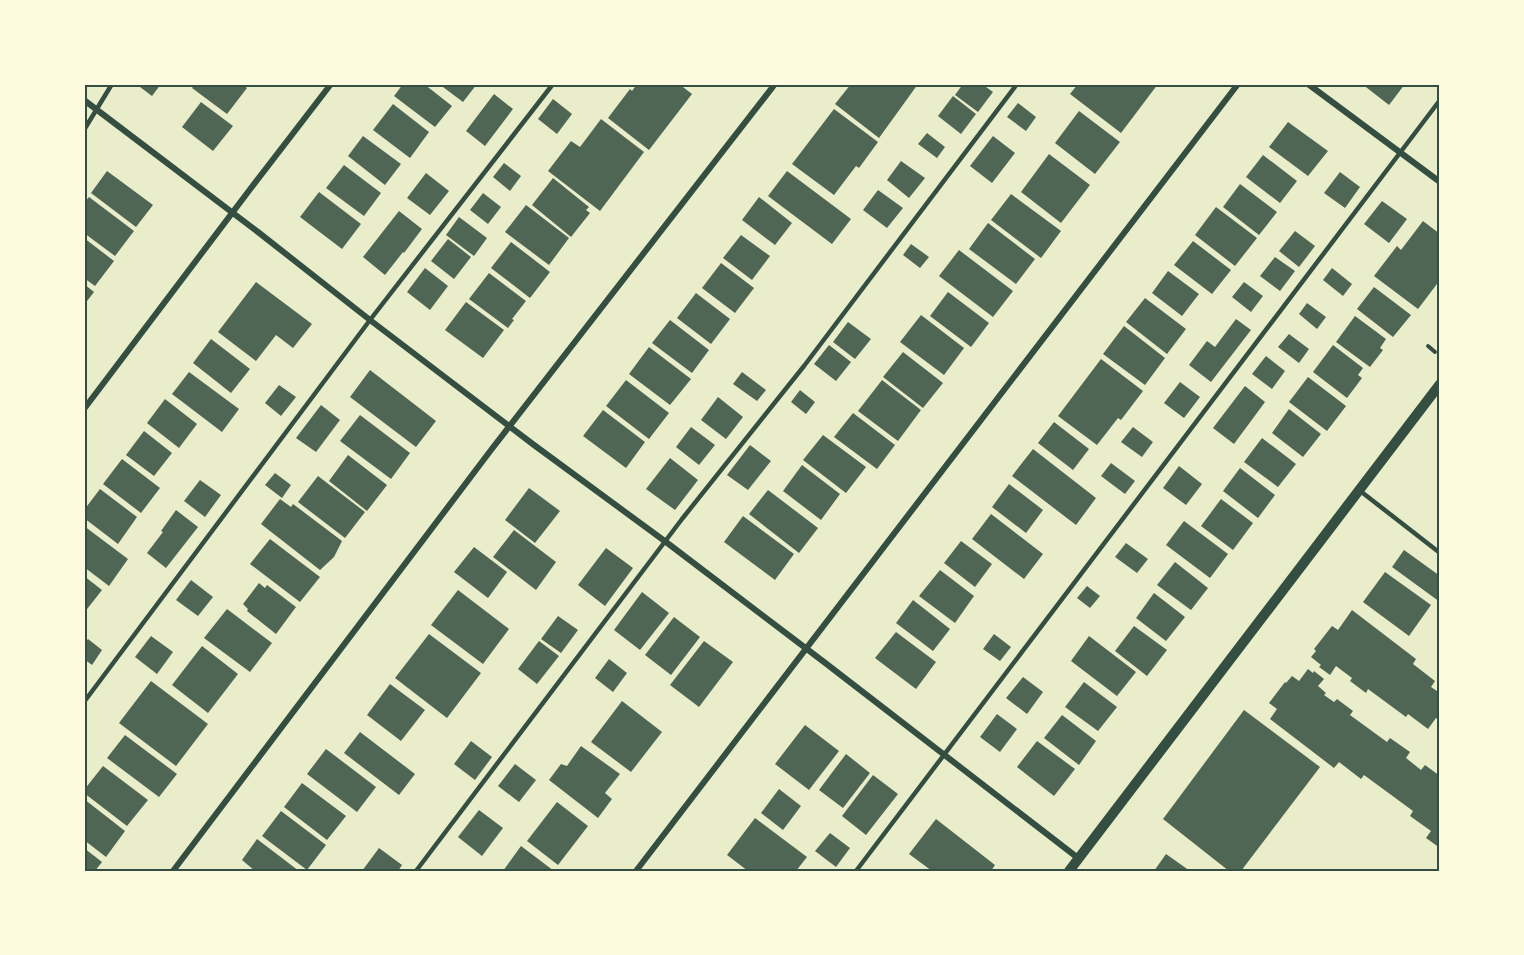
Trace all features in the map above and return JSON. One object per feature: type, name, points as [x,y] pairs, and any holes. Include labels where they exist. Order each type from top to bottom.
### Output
[{"type":"street","points":[[84,410],[331,84]]},
{"type":"street","points":[[173,871],[510,426],[776,84]]},
{"type":"street","points":[[636,871],[1238,84]]},
{"type":"street","points":[[1308,84],[1440,182]]},
{"type":"street","points":[[84,100],[233,212],[370,320],[806,648],[1078,858]]},
{"type":"street","points":[[1069,871],[1440,384]]},
{"type":"lane","points":[[84,130],[112,84]]},
{"type":"lane","points":[[84,702],[370,320],[553,84]]},
{"type":"lane","points":[[416,871],[682,519],[804,366],[1017,84]]},
{"type":"lane","points":[[856,871],[1440,100]]},
{"type":"lane","points":[[1359,490],[1440,553]]},
{"type":"path","points":[[1428,346],[1436,352]]},
{"type":"building","points":[[136,84],[161,84],[152,96]]},
{"type":"building","points":[[195,84],[242,84],[247,88],[227,114],[192,88]]},
{"type":"building","points":[[403,84],[424,84],[452,106],[435,127],[394,96]]},
{"type":"building","points":[[439,84],[477,84],[463,102]]},
{"type":"building","points":[[637,84],[679,84],[692,94],[649,150],[608,118],[630,89],[632,91]]},
{"type":"building","points":[[851,84],[918,84],[879,138],[835,104]]},
{"type":"building","points":[[963,84],[982,84],[993,92],[978,112],[955,95]]},
{"type":"building","points":[[1078,84],[1158,84],[1121,133],[1070,94]]},
{"type":"building","points":[[1362,84],[1405,84],[1389,105]]},
{"type":"building","points":[[494,94],[513,109],[485,146],[466,131]]},
{"type":"building","points":[[953,96],[976,114],[961,134],[938,116]]},
{"type":"building","points":[[553,99],[572,114],[557,134],[538,119]]},
{"type":"building","points":[[201,102],[233,126],[213,151],[182,127]]},
{"type":"building","points":[[1018,103],[1036,117],[1026,131],[1007,117]]},
{"type":"building","points":[[393,104],[429,132],[410,158],[373,130]]},
{"type":"building","points":[[834,109],[878,142],[859,168],[856,166],[834,195],[792,164]]},
{"type":"building","points":[[1079,111],[1120,142],[1095,174],[1055,143]]},
{"type":"building","points":[[601,119],[644,152],[600,211],[548,171],[571,141],[580,147]]},
{"type":"building","points":[[1288,122],[1328,151],[1308,176],[1269,147]]},
{"type":"building","points":[[927,133],[945,147],[937,158],[918,144]]},
{"type":"building","points":[[363,136],[401,164],[385,185],[348,156]]},
{"type":"building","points":[[993,136],[1015,153],[992,183],[970,166]]},
{"type":"building","points":[[1049,154],[1090,185],[1061,223],[1021,192]]},
{"type":"building","points":[[1263,155],[1297,181],[1280,203],[1246,177]]},
{"type":"building","points":[[901,161],[925,178],[909,198],[887,180]]},
{"type":"building","points":[[504,163],[521,176],[510,191],[493,177]]},
{"type":"building","points":[[344,165],[381,193],[364,216],[326,188]]},
{"type":"building","points":[[107,171],[153,205],[136,227],[91,193]]},
{"type":"building","points":[[787,171],[851,219],[832,244],[768,196]]},
{"type":"building","points":[[1340,172],[1360,187],[1345,208],[1324,193]]},
{"type":"building","points":[[426,173],[449,191],[430,215],[407,198]]},
{"type":"building","points":[[553,178],[589,207],[586,210],[590,213],[571,237],[532,205]]},
{"type":"building","points":[[1240,184],[1277,212],[1259,235],[1223,207]]},
{"type":"building","points":[[878,190],[903,208],[887,228],[863,210]]},
{"type":"building","points":[[319,192],[361,224],[342,249],[300,217]]},
{"type":"building","points":[[483,193],[501,207],[488,224],[470,210]]},
{"type":"building","points":[[1011,194],[1061,231],[1041,258],[991,220]]},
{"type":"building","points":[[89,197],[134,231],[115,256],[84,233],[84,203]]},
{"type":"building","points":[[759,197],[792,223],[775,245],[742,220]]},
{"type":"building","points":[[1382,201],[1407,219],[1389,243],[1364,224]]},
{"type":"building","points":[[526,205],[569,238],[549,265],[505,232]]},
{"type":"building","points":[[1216,207],[1257,238],[1235,266],[1195,235]]},
{"type":"building","points":[[399,211],[422,229],[385,275],[363,257]]},
{"type":"building","points":[[459,217],[487,238],[474,256],[446,235]]},
{"type":"building","points":[[1423,221],[1440,234],[1440,280],[1418,309],[1374,276],[1397,246],[1401,250]]},
{"type":"building","points":[[988,223],[1035,259],[1016,284],[969,249]]},
{"type":"building","points":[[1295,231],[1315,246],[1299,267],[1279,251]]},
{"type":"building","points":[[741,235],[770,256],[752,280],[723,258]]},
{"type":"building","points":[[84,238],[114,261],[95,286],[84,278]]},
{"type":"building","points":[[448,239],[471,257],[454,279],[431,261]]},
{"type":"building","points":[[1193,241],[1231,270],[1212,294],[1174,265]]},
{"type":"building","points":[[511,242],[550,272],[530,298],[491,268]]},
{"type":"building","points":[[911,244],[929,257],[920,268],[903,255]]},
{"type":"building","points":[[959,250],[1013,291],[993,317],[939,276]]},
{"type":"building","points":[[1275,257],[1295,271],[1280,291],[1260,276]]},
{"type":"building","points":[[721,263],[754,288],[735,313],[702,288]]},
{"type":"building","points":[[425,268],[448,286],[430,310],[407,292]]},
{"type":"building","points":[[1332,268],[1352,284],[1343,296],[1323,280]]},
{"type":"building","points":[[1168,271],[1199,294],[1182,316],[1152,293]]},
{"type":"building","points":[[489,273],[526,301],[508,328],[469,299]]},
{"type":"building","points":[[256,282],[312,324],[293,348],[276,335],[256,361],[218,332]]},
{"type":"building","points":[[1244,282],[1263,296],[1251,312],[1232,297]]},
{"type":"building","points":[[84,284],[94,292],[84,305]]},
{"type":"building","points":[[1374,287],[1411,315],[1393,337],[1357,309]]},
{"type":"building","points":[[948,292],[989,323],[971,347],[930,316]]},
{"type":"building","points":[[696,293],[730,319],[711,344],[677,318]]},
{"type":"building","points":[[1145,298],[1186,329],[1167,354],[1126,322]]},
{"type":"building","points":[[466,302],[504,330],[483,358],[445,330]]},
{"type":"building","points":[[1307,303],[1326,317],[1317,329],[1299,314]]},
{"type":"building","points":[[921,315],[964,348],[944,375],[900,342]]},
{"type":"building","points":[[1355,316],[1386,339],[1380,348],[1383,350],[1370,367],[1336,342]]},
{"type":"building","points":[[1236,319],[1251,330],[1211,382],[1189,365],[1207,341],[1215,347]]},
{"type":"building","points":[[670,320],[709,350],[692,373],[652,343]]},
{"type":"building","points":[[848,322],[871,339],[855,359],[833,342]]},
{"type":"building","points":[[1124,326],[1165,358],[1145,385],[1103,354]]},
{"type":"building","points":[[1289,334],[1309,349],[1299,363],[1278,347]]},
{"type":"building","points":[[211,339],[250,369],[231,393],[193,363]]},
{"type":"building","points":[[829,345],[851,362],[836,381],[814,364]]},
{"type":"building","points":[[1333,345],[1363,368],[1358,375],[1362,378],[1347,398],[1313,372]]},
{"type":"building","points":[[649,347],[691,379],[670,405],[629,374]]},
{"type":"building","points":[[903,352],[943,383],[923,408],[883,377]]},
{"type":"building","points":[[1266,356],[1285,371],[1272,389],[1252,374]]},
{"type":"building","points":[[1101,359],[1143,391],[1121,420],[1118,418],[1097,445],[1058,416]]},
{"type":"building","points":[[370,370],[436,421],[416,447],[350,397]]},
{"type":"building","points":[[189,372],[239,409],[222,432],[172,394]]},
{"type":"building","points":[[742,372],[766,390],[757,401],[733,384]]},
{"type":"building","points":[[1308,377],[1346,406],[1327,431],[1289,402]]},
{"type":"building","points":[[626,380],[669,413],[649,439],[606,406]]},
{"type":"building","points":[[882,380],[921,410],[898,441],[858,411]]},
{"type":"building","points":[[1180,382],[1200,397],[1184,418],[1164,403]]},
{"type":"building","points":[[279,385],[296,397],[281,416],[265,403]]},
{"type":"building","points":[[1245,386],[1265,402],[1234,444],[1213,428]]},
{"type":"building","points":[[800,390],[815,402],[806,414],[791,402]]},
{"type":"building","points":[[718,397],[743,417],[726,439],[701,420]]},
{"type":"building","points":[[165,399],[197,424],[179,448],[147,423]]},
{"type":"building","points":[[321,405],[340,420],[316,452],[296,438]]},
{"type":"building","points":[[1289,409],[1321,434],[1303,457],[1272,433]]},
{"type":"building","points":[[603,410],[645,442],[626,468],[583,436]]},
{"type":"building","points":[[853,413],[895,445],[877,469],[834,437]]},
{"type":"building","points":[[360,415],[410,453],[391,479],[340,441]]},
{"type":"building","points":[[1054,422],[1089,449],[1073,470],[1038,443]]},
{"type":"building","points":[[691,427],[715,445],[699,465],[676,447]]},
{"type":"building","points":[[1133,427],[1153,442],[1142,457],[1121,442]]},
{"type":"building","points":[[144,431],[172,453],[154,476],[126,455]]},
{"type":"building","points":[[823,435],[866,467],[846,493],[803,460]]},
{"type":"building","points":[[1262,438],[1296,464],[1278,487],[1244,462]]},
{"type":"building","points":[[750,445],[771,461],[748,490],[727,475]]},
{"type":"building","points":[[1033,449],[1096,498],[1076,525],[1012,476]]},
{"type":"building","points":[[348,455],[387,485],[367,511],[329,481]]},
{"type":"building","points":[[670,458],[698,480],[675,510],[646,489]]},
{"type":"building","points":[[122,459],[160,488],[141,513],[103,484]]},
{"type":"building","points":[[1111,463],[1135,481],[1125,494],[1101,476]]},
{"type":"building","points":[[802,465],[840,494],[821,520],[783,491]]},
{"type":"building","points":[[1179,466],[1202,484],[1186,505],[1163,488]]},
{"type":"building","points":[[1240,468],[1275,495],[1258,518],[1223,491]]},
{"type":"building","points":[[275,473],[291,485],[282,498],[265,485]]},
{"type":"building","points":[[318,476],[365,512],[345,538],[298,502]]},
{"type":"building","points":[[200,480],[221,495],[205,517],[184,501]]},
{"type":"building","points":[[1009,484],[1043,510],[1026,533],[992,507]]},
{"type":"building","points":[[529,488],[560,511],[535,543],[505,520]]},
{"type":"building","points":[[100,489],[137,517],[118,544],[84,518],[84,510]]},
{"type":"building","points":[[768,490],[818,528],[799,553],[749,514]]},
{"type":"building","points":[[280,499],[291,507],[293,504],[342,541],[334,557],[320,570],[261,524]]},
{"type":"building","points":[[1221,499],[1253,523],[1233,550],[1201,526]]},
{"type":"building","points":[[176,510],[198,527],[166,568],[147,553]]},
{"type":"building","points":[[991,514],[1043,554],[1024,579],[972,539]]},
{"type":"building","points":[[743,516],[794,554],[775,580],[724,542]]},
{"type":"building","points":[[1184,521],[1228,554],[1210,578],[1166,545]]},
{"type":"building","points":[[84,526],[128,559],[109,586],[84,567]]},
{"type":"building","points":[[514,530],[556,562],[536,590],[493,557]]},
{"type":"building","points":[[270,539],[320,577],[300,602],[250,564]]},
{"type":"building","points":[[961,541],[992,564],[975,587],[944,563]]},
{"type":"building","points":[[1126,543],[1148,559],[1137,573],[1115,557]]},
{"type":"building","points":[[474,547],[507,572],[488,598],[454,572]]},
{"type":"building","points":[[606,548],[633,568],[605,606],[578,585]]},
{"type":"building","points":[[1404,550],[1440,576],[1440,602],[1392,567]]},
{"type":"building","points":[[1175,562],[1208,588],[1191,610],[1157,585]]},
{"type":"building","points":[[940,570],[974,596],[955,623],[919,596]]},
{"type":"building","points":[[1385,572],[1431,605],[1409,636],[1363,602]]},
{"type":"building","points":[[84,576],[102,590],[84,613]]},
{"type":"building","points":[[191,580],[213,597],[198,616],[176,600]]},
{"type":"building","points":[[259,583],[265,588],[267,585],[296,607],[276,634],[247,611],[248,609],[243,604]]},
{"type":"building","points":[[1087,586],[1100,596],[1090,608],[1077,598]]},
{"type":"building","points":[[458,590],[509,629],[483,664],[431,625]]},
{"type":"building","points":[[642,592],[669,613],[640,650],[614,630]]},
{"type":"building","points":[[1154,593],[1185,617],[1166,641],[1136,618]]},
{"type":"building","points":[[913,600],[950,629],[933,651],[896,623]]},
{"type":"building","points":[[227,609],[272,643],[250,672],[204,638]]},
{"type":"building","points":[[1352,610],[1416,659],[1413,664],[1435,681],[1431,687],[1440,693],[1440,721],[1436,718],[1428,729],[1408,714],[1406,717],[1368,689],[1366,693],[1336,666],[1330,675],[1311,657],[1316,651],[1314,649],[1332,626],[1338,630]]},
{"type":"building","points":[[558,616],[578,630],[561,653],[541,639]]},
{"type":"building","points":[[674,617],[700,637],[671,675],[645,655]]},
{"type":"building","points":[[1134,626],[1167,650],[1147,676],[1115,651]]},
{"type":"building","points":[[896,632],[936,662],[916,689],[875,658]]},
{"type":"building","points":[[429,634],[481,673],[447,718],[395,678]]},
{"type":"building","points":[[994,634],[1011,647],[1000,661],[983,649]]},
{"type":"building","points":[[151,636],[173,652],[157,674],[135,657]]},
{"type":"building","points":[[1089,636],[1136,672],[1117,696],[1071,661]]},
{"type":"building","points":[[88,639],[102,650],[92,665],[84,659],[84,644]]},
{"type":"building","points":[[539,641],[559,656],[537,684],[518,669]]},
{"type":"building","points":[[704,641],[733,662],[699,707],[670,685]]},
{"type":"building","points":[[202,646],[238,674],[208,713],[172,685]]},
{"type":"building","points":[[609,659],[627,673],[613,692],[595,678]]},
{"type":"building","points":[[1308,669],[1324,679],[1318,686],[1326,693],[1324,695],[1334,702],[1337,699],[1353,711],[1350,715],[1387,742],[1390,738],[1410,752],[1406,758],[1421,770],[1425,765],[1440,776],[1440,848],[1426,838],[1431,831],[1410,816],[1413,811],[1364,775],[1361,779],[1339,762],[1334,768],[1270,719],[1277,709],[1269,703],[1285,682],[1292,676],[1299,681]]},
{"type":"building","points":[[1023,677],[1043,692],[1027,714],[1006,698]]},
{"type":"building","points":[[151,681],[208,724],[176,766],[119,723]]},
{"type":"building","points":[[1084,682],[1117,707],[1098,731],[1065,707]]},
{"type":"building","points":[[390,684],[425,710],[401,741],[367,715]]},
{"type":"building","points":[[622,701],[662,732],[631,772],[591,742]]},
{"type":"building","points":[[1244,710],[1320,767],[1241,871],[1229,871],[1163,819]]},
{"type":"building","points":[[997,714],[1017,729],[1000,752],[980,737]]},
{"type":"building","points":[[1062,715],[1096,741],[1079,765],[1044,738]]},
{"type":"building","points":[[805,725],[839,751],[809,790],[775,764]]},
{"type":"building","points":[[360,732],[415,774],[399,795],[344,753]]},
{"type":"building","points":[[125,735],[177,774],[159,797],[107,758]]},
{"type":"building","points":[[471,741],[492,757],[475,780],[454,764]]},
{"type":"building","points":[[1037,741],[1075,769],[1054,796],[1017,767]]},
{"type":"building","points":[[581,746],[620,774],[605,793],[612,799],[598,818],[549,780],[561,764],[567,766]]},
{"type":"building","points":[[326,749],[376,787],[357,812],[307,774]]},
{"type":"building","points":[[846,754],[870,773],[843,808],[819,790]]},
{"type":"building","points":[[515,764],[536,780],[519,802],[498,786]]},
{"type":"building","points":[[103,766],[148,800],[127,826],[84,793]]},
{"type":"building","points":[[873,775],[898,794],[866,835],[842,816]]},
{"type":"building","points":[[302,783],[346,816],[327,840],[284,807]]},
{"type":"building","points":[[779,789],[801,806],[783,830],[761,813]]},
{"type":"building","points":[[84,799],[125,831],[106,857],[84,840]]},
{"type":"building","points":[[557,802],[588,826],[558,865],[527,841]]},
{"type":"building","points":[[479,810],[503,828],[482,856],[458,837]]},
{"type":"building","points":[[281,811],[326,845],[307,870],[262,836]]},
{"type":"building","points":[[755,818],[807,857],[796,871],[748,871],[727,855]]},
{"type":"building","points":[[936,819],[995,865],[991,871],[932,871],[909,854]]},
{"type":"building","points":[[830,833],[850,848],[836,867],[815,851]]},
{"type":"building","points":[[257,839],[299,871],[255,871],[242,860]]},
{"type":"building","points":[[521,846],[554,871],[503,871]]},
{"type":"building","points":[[84,848],[102,862],[95,871],[84,871]]},
{"type":"building","points":[[379,848],[402,865],[398,871],[362,871]]},
{"type":"building","points":[[1166,854],[1190,871],[1154,871]]}]
